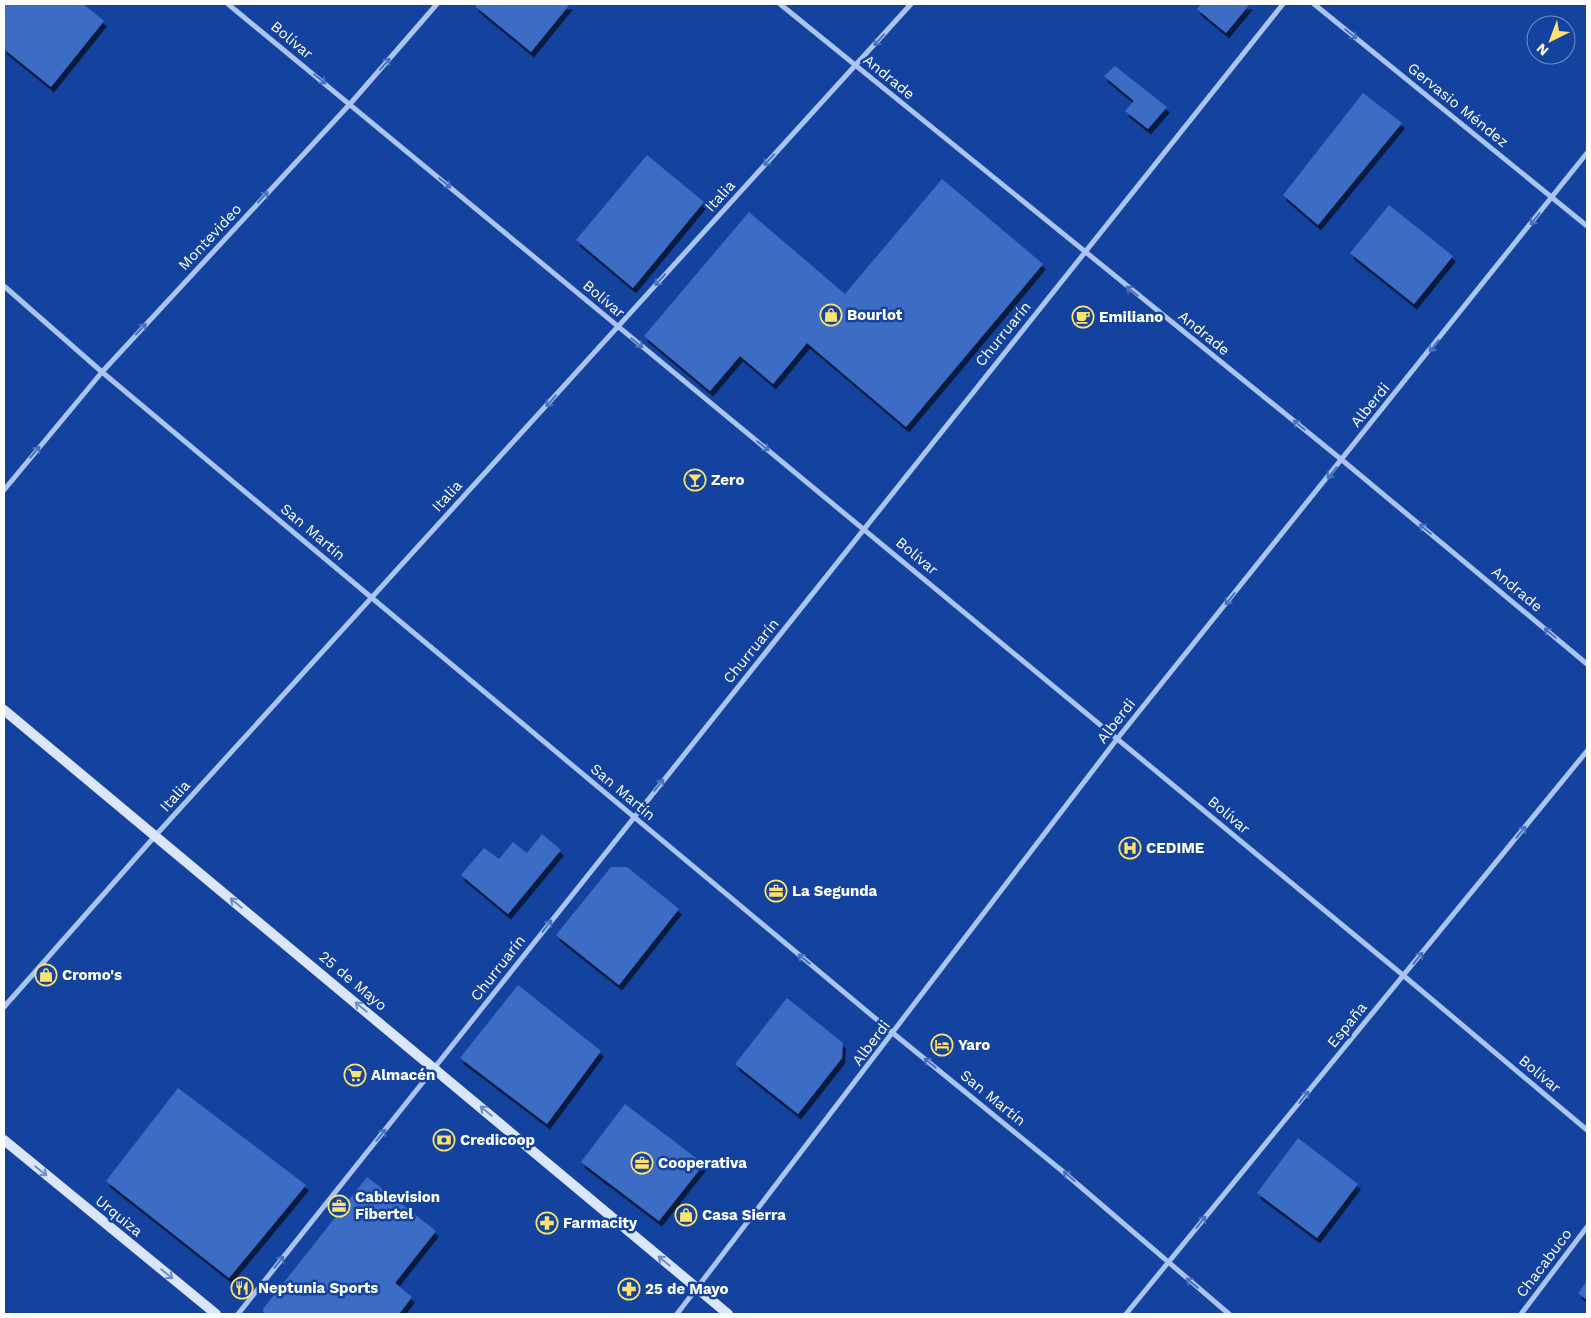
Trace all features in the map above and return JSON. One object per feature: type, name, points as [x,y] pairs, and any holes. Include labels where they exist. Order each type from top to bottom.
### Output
[{"type":"street","name":"Bolívar","points":[[228,4],[1404,976],[1587,1130]]},
{"type":"street","name":"Montevideo","points":[[4,490],[102,372],[350,104],[437,4]]},
{"type":"street","name":"Andrade","points":[[780,4],[1084,253],[1342,460],[1587,664]]},
{"type":"street","name":"Italia","points":[[4,1007],[155,836],[911,4]]},
{"type":"street","name":"Churruarín","points":[[238,1314],[1283,4]]},
{"type":"street","name":"Gervasio Méndez","points":[[1314,4],[1587,226]]},
{"type":"street","name":"Alberdi","points":[[677,1314],[894,1034],[1117,739],[1587,153]]},
{"type":"street","name":"San Martín","points":[[4,286],[102,372],[894,1034],[1061,1170],[1229,1314]]},
{"type":"street","name":"25 de Mayo","points":[[4,710],[728,1314]]},
{"type":"street","name":"España","points":[[1126,1314],[1587,751]]},
{"type":"street","name":"Urquiza","points":[[4,1140],[216,1314]]},
{"type":"street","name":"Chacabuco","points":[[1521,1314],[1587,1227]]},
{"type":"building","points":[[4,4],[83,4],[104,21],[51,87],[4,49]]},
{"type":"building","points":[[477,4],[570,4],[531,52],[475,6]]},
{"type":"building","points":[[1201,4],[1250,4],[1226,33],[1197,9]]},
{"type":"building","points":[[1115,66],[1167,107],[1148,129],[1125,111],[1134,101],[1104,76]]},
{"type":"building","points":[[1363,93],[1402,123],[1318,225],[1283,195]]},
{"type":"building","points":[[647,155],[704,202],[633,288],[576,240]]},
{"type":"building","name":"Bourlot","points":[[942,179],[1043,264],[906,427],[807,343],[773,384],[740,356],[710,391],[644,336],[749,212],[845,294]]},
{"type":"building","points":[[1389,205],[1453,256],[1414,304],[1350,253]]},
{"type":"building","points":[[542,834],[561,850],[508,914],[461,875],[484,848],[499,859],[513,842],[527,853]]},
{"type":"building","points":[[611,867],[627,867],[679,909],[619,985],[556,935]]},
{"type":"building","points":[[518,985],[601,1051],[547,1124],[460,1058]]},
{"type":"building","points":[[787,998],[843,1043],[842,1058],[798,1114],[735,1064]]},
{"type":"building","points":[[178,1088],[306,1185],[229,1278],[106,1181]]},
{"type":"building","name":"Cooperativa","points":[[625,1104],[704,1164],[659,1221],[581,1162]]},
{"type":"building","points":[[1298,1138],[1358,1184],[1317,1238],[1257,1193]]},
{"type":"building","points":[[367,1177],[436,1231],[395,1283],[412,1297],[399,1314],[264,1314],[263,1309]]},
{"type":"building","points":[[1587,1281],[1587,1300],[1578,1293]]},
{"type":"place","name":"Bourlot","points":[[831,315]]},
{"type":"place","name":"Emiliano","points":[[1083,317]]},
{"type":"place","name":"Zero","points":[[695,480]]},
{"type":"place","name":"CEDIME","points":[[1130,848]]},
{"type":"place","name":"La Segunda","points":[[776,891]]},
{"type":"place","name":"Cromo's","points":[[46,975]]},
{"type":"place","name":"Yaro","points":[[942,1045]]},
{"type":"place","name":"Almacén","points":[[355,1075]]},
{"type":"place","name":"Credicoop","points":[[444,1140]]},
{"type":"place","name":"Cooperativa","points":[[642,1163]]},
{"type":"place","name":"Cablevision Fibertel","points":[[339,1206]]},
{"type":"place","name":"Casa Sierra","points":[[686,1215]]},
{"type":"place","name":"Farmacity","points":[[547,1223]]},
{"type":"place","name":"Neptunia Sports","points":[[242,1288]]},
{"type":"place","name":"25 de Mayo","points":[[629,1289]]}]
